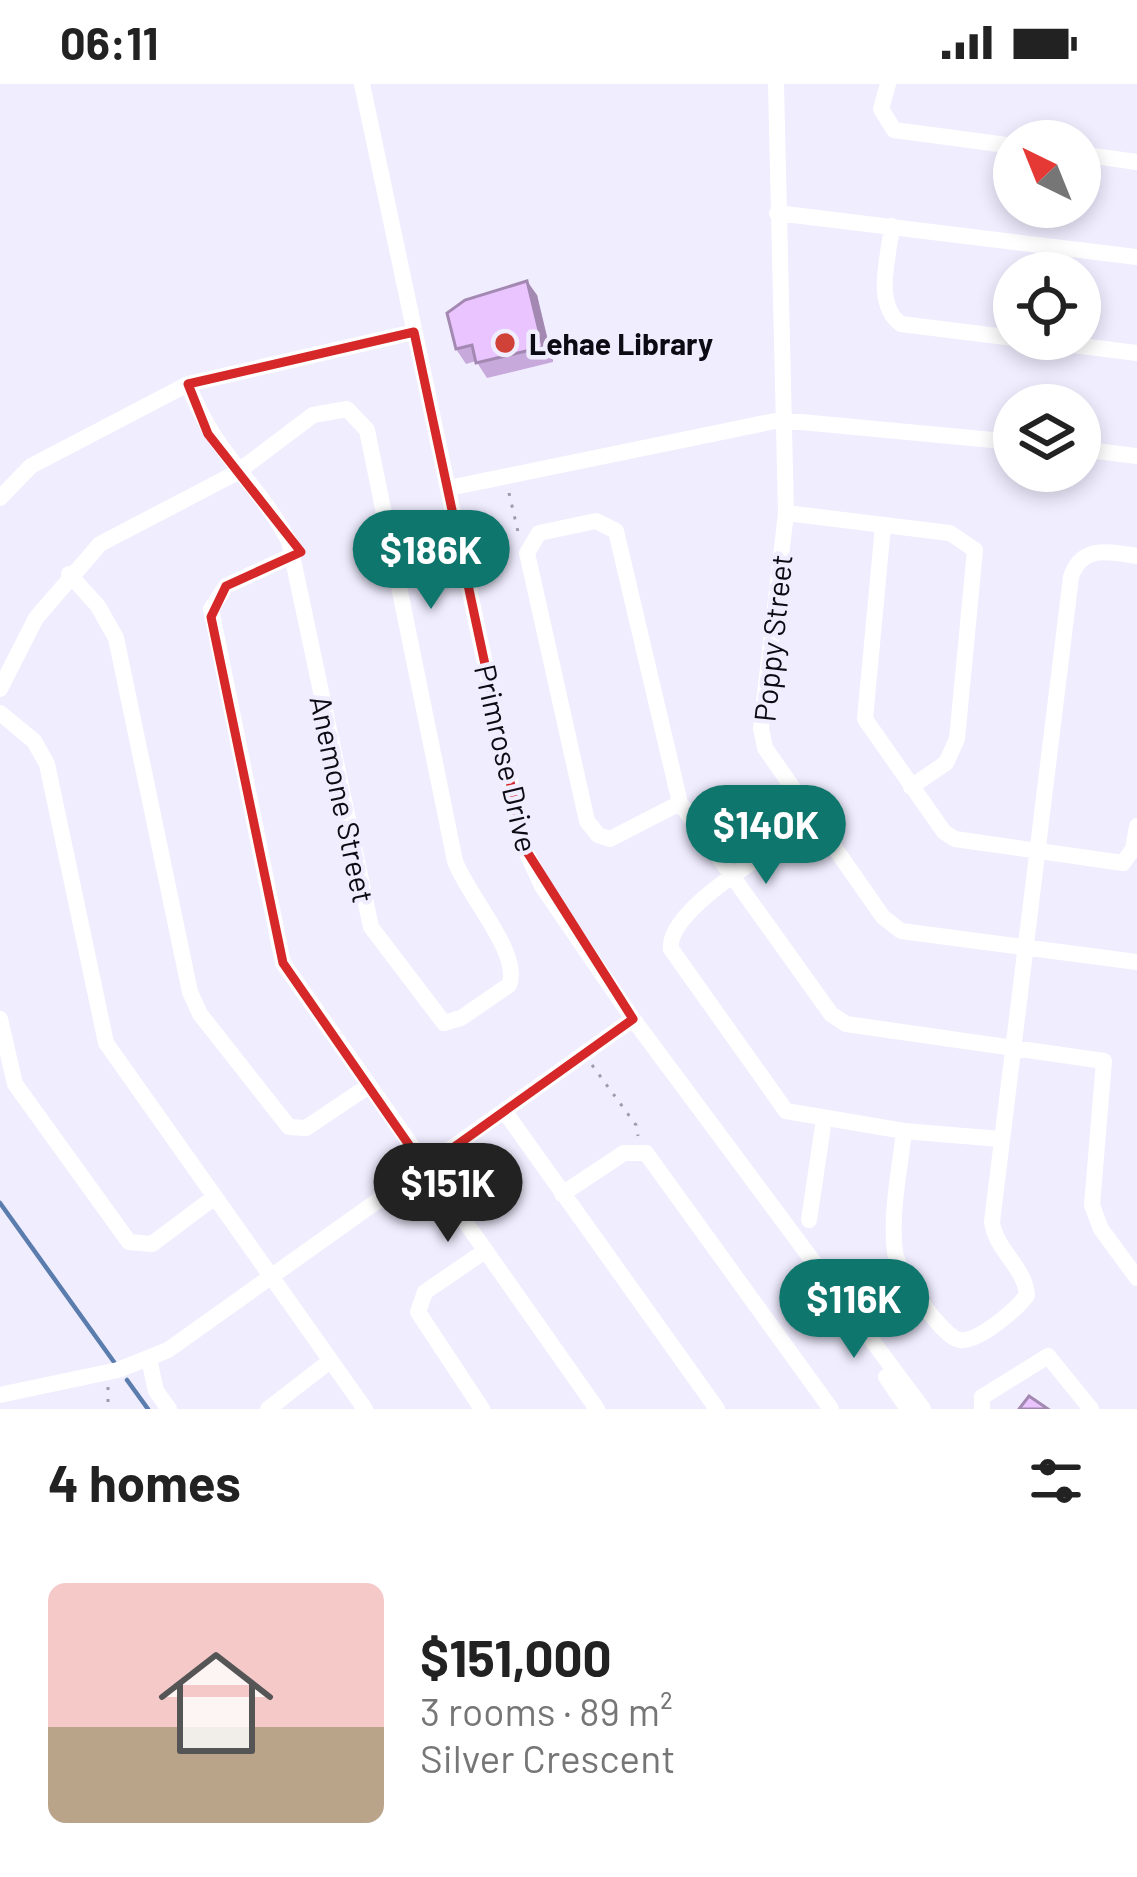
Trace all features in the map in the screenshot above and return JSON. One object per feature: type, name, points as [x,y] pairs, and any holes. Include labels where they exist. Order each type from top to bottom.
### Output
[{"type":"street","name":"Primrose Drive","points":[[362,84],[524,847],[542,886],[633,1019],[922,1409]]},
{"type":"street","name":"Poppy Street","points":[[776,84],[780,420],[786,513],[762,739],[813,822],[883,917],[901,931],[1137,962]]},
{"type":"street","points":[[888,84],[881,110],[894,130],[993,143]]},
{"type":"street","points":[[1101,157],[1137,161]]},
{"type":"street","points":[[777,213],[1137,256]]},
{"type":"street","points":[[892,226],[884,304],[896,321],[993,335]]},
{"type":"street","points":[[0,498],[31,466],[188,384],[414,332]]},
{"type":"street","points":[[1101,348],[1137,352]]},
{"type":"street","name":"Anemone Street","points":[[188,384],[208,434],[236,472],[286,533],[371,927],[433,1014],[451,1023],[509,985],[514,968],[455,861],[367,430],[347,409],[325,410],[236,472]]},
{"type":"street","points":[[449,488],[780,420],[993,440]]},
{"type":"street","points":[[1101,452],[1137,456]]},
{"type":"street","points":[[0,689],[36,618],[69,574],[100,544],[236,472]]},
{"type":"street","points":[[786,513],[958,535],[977,558],[953,753],[911,787]]},
{"type":"street","points":[[680,802],[610,839],[598,835],[587,820],[528,546],[538,533],[596,521],[616,531],[680,802],[838,1020],[1104,1061],[1092,1205],[1101,1229],[1137,1278]]},
{"type":"street","points":[[883,526],[865,719],[911,787],[956,839],[1123,863],[1133,849],[1137,826]]},
{"type":"street","points":[[904,1131],[896,1258],[945,1331],[964,1341],[1027,1295],[1024,1279],[993,1232],[1035,851],[1075,565],[1097,551],[1137,556]]},
{"type":"street","points":[[293,555],[226,586],[213,601],[211,617],[283,963],[597,1409]]},
{"type":"street","points":[[69,574],[98,606],[116,638],[194,1003],[289,1127],[306,1128],[367,1087]]},
{"type":"street","points":[[0,713],[34,741],[47,764],[106,1042],[364,1409]]},
{"type":"street","points":[[813,822],[677,921],[671,949],[770,1096],[786,1111],[904,1131],[1000,1139]]},
{"type":"street","points":[[0,1394],[149,1359],[271,1278],[633,1019]]},
{"type":"street","points":[[0,1023],[15,1084],[129,1242],[152,1244],[212,1199]]},
{"type":"street","points":[[505,1112],[717,1409]]},
{"type":"street","points":[[808,1220],[824,1119]]},
{"type":"street","points":[[562,1194],[623,1153],[639,1150],[654,1160],[831,1409]]},
{"type":"street","points":[[482,1409],[418,1312],[424,1292],[484,1250]]},
{"type":"street","name":"Primrose Drive","points":[[824,1281],[908,1409]]},
{"type":"street","points":[[982,1409],[982,1397],[1048,1356],[1091,1409]]},
{"type":"street","points":[[149,1359],[156,1391],[169,1409]]},
{"type":"street","points":[[268,1409],[330,1361]]},
{"type":"path","points":[[506,477],[519,537],[528,546]]},
{"type":"path","points":[[584,1054],[636,1125],[639,1150]]},
{"type":"path","points":[[108,1409],[112,1371]]},
{"type":"highlighted area","points":[[414,332],[524,847],[633,1019],[425,1168],[283,963],[211,617],[226,586],[301,552],[208,434],[188,384]]},
{"type":"building","name":"Lehae Library","points":[[527,281],[543,347],[476,363],[472,345],[456,349],[447,313],[465,300]]},
{"type":"building","points":[[1029,1396],[1048,1409],[1019,1409]]},
{"type":"waterway","points":[[0,1203],[114,1362]]},
{"type":"waterway","points":[[127,1380],[148,1409]]},
{"type":"place","name":"Lehae Library","points":[[505,343]]}]
